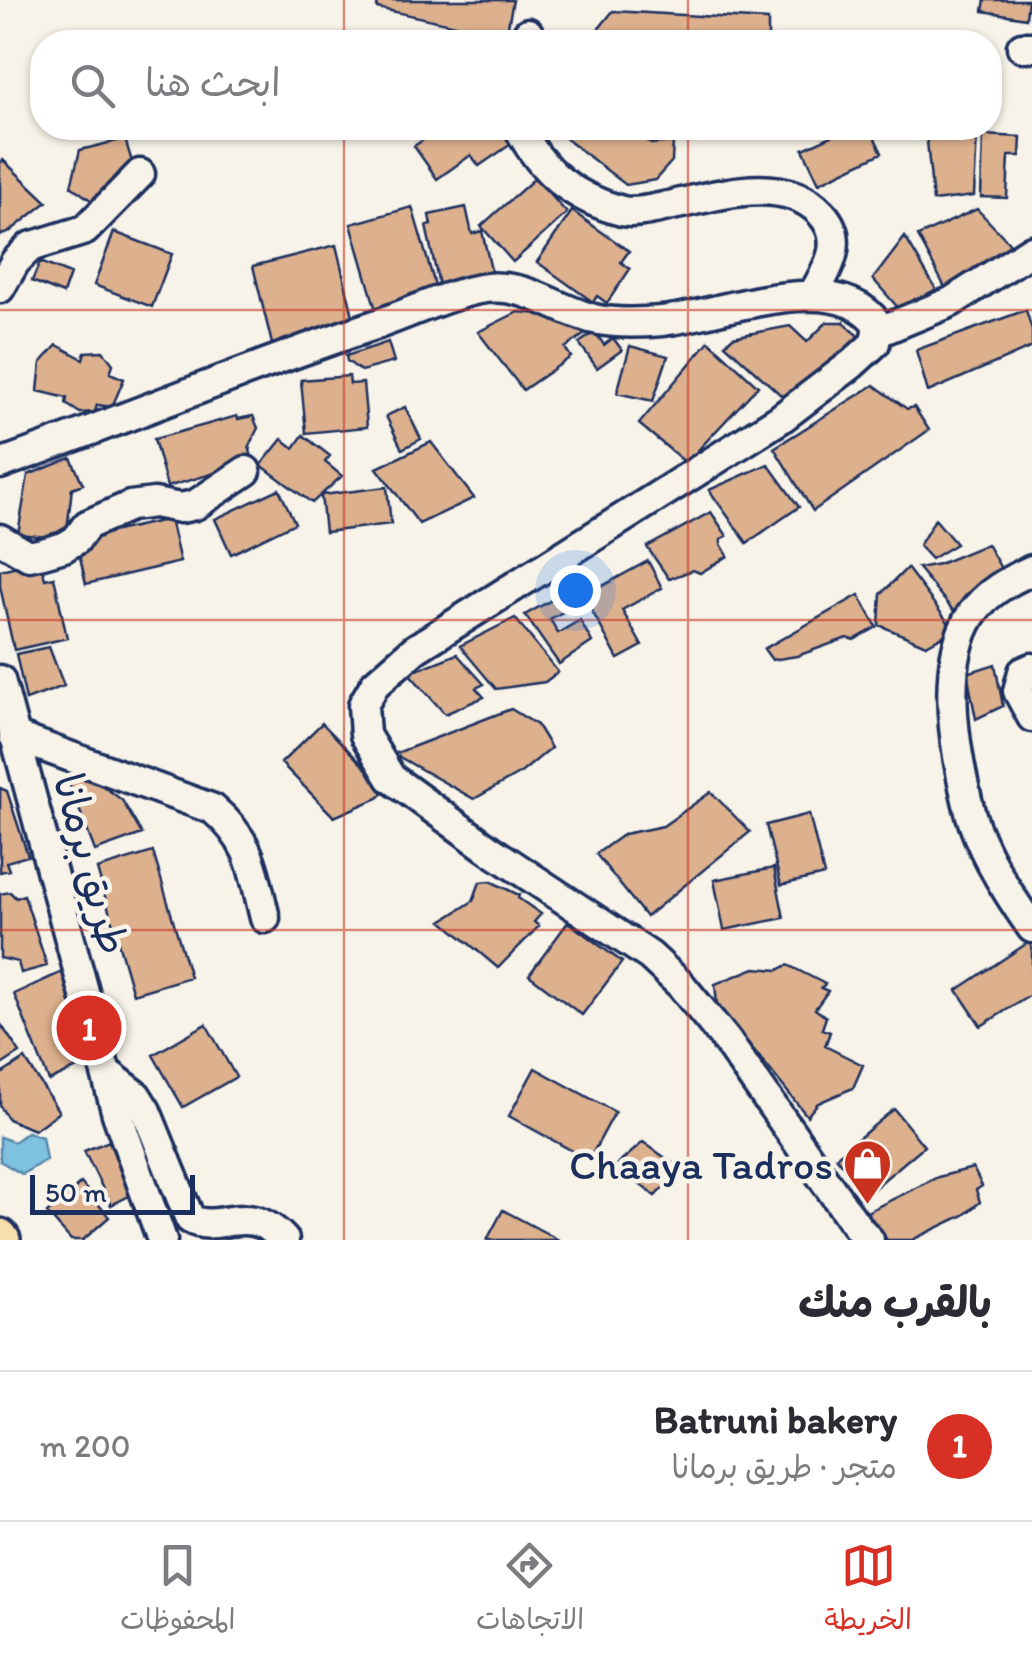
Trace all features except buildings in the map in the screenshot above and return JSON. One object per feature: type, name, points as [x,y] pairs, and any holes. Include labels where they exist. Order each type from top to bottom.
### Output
[{"type":"street","points":[[525,140],[534,156],[558,181],[580,196],[626,212],[779,190],[800,196],[832,228],[836,248],[812,296]]},
{"type":"street","points":[[0,288],[15,262],[30,248],[85,230],[140,174]]},
{"type":"street","points":[[878,332],[960,297],[1032,250]]},
{"type":"street","points":[[0,464],[320,344],[484,288],[520,289],[592,318],[618,323],[675,319],[812,296],[850,300],[872,316],[878,332],[875,342],[852,364],[780,419],[415,649],[375,684],[363,705],[366,735],[375,757],[391,778],[490,850],[650,956],[682,985],[870,1240]]},
{"type":"street","points":[[0,540],[29,556],[44,553],[64,547],[76,540],[87,525],[130,506],[154,503],[180,508],[195,504],[246,470]]},
{"type":"street","points":[[1032,570],[994,590],[971,615],[958,643],[952,696],[956,740],[971,814],[988,856],[1032,928]]},
{"type":"street","points":[[1032,668],[1023,672],[1018,691],[1032,717]]},
{"type":"street","name":"طريق برمانا","points":[[0,680],[12,753],[129,1152],[162,1240]]},
{"type":"street","points":[[12,753],[212,809],[237,831],[246,848],[265,918]]},
{"type":"street","points":[[106,1072],[136,1095],[146,1111],[190,1219],[197,1224],[240,1218],[259,1222],[284,1240]]},
{"type":"water","points":[[27,1132],[42,1137],[46,1160],[22,1174],[0,1161],[0,1137],[14,1142]]},
{"type":"place","name":"Batruni bakery","points":[[89,1028]]},
{"type":"place","name":"Chaaya Tadros","points":[[868,1206]]}]
